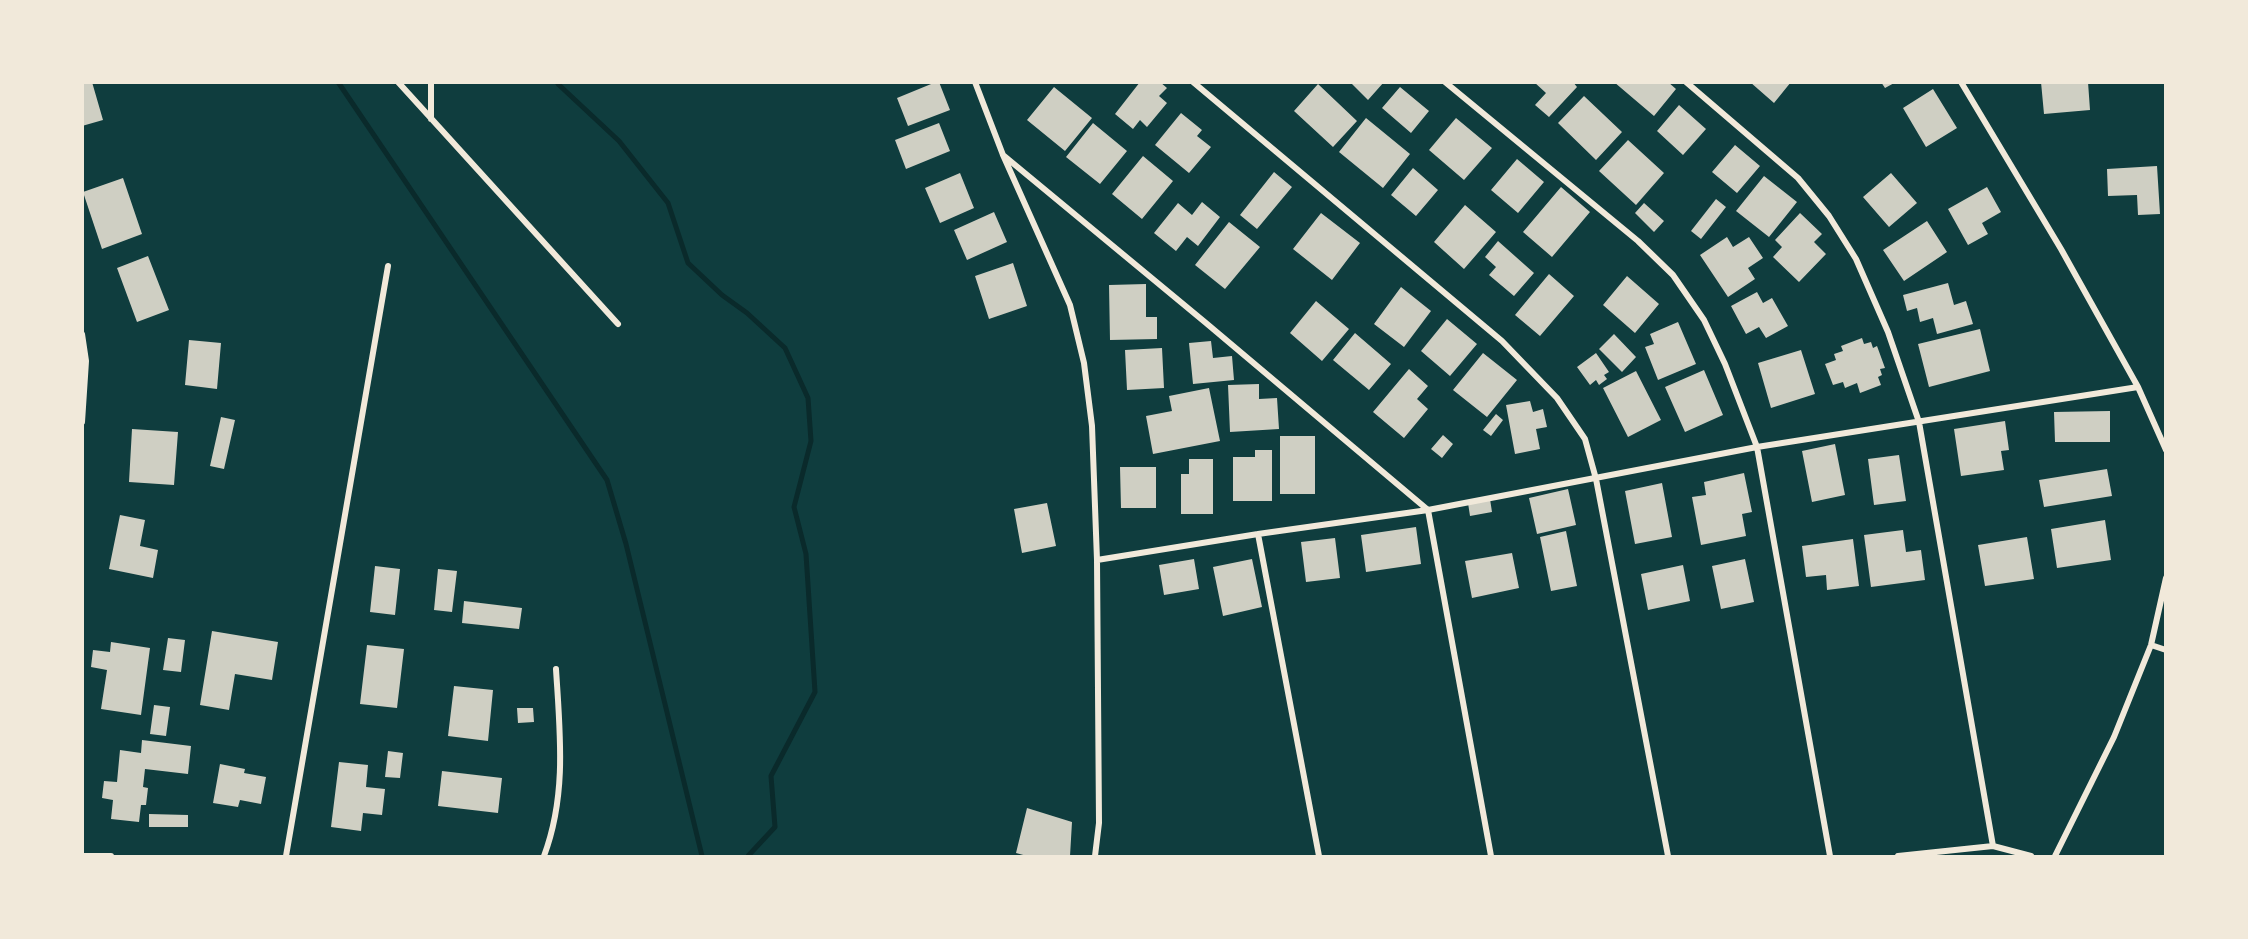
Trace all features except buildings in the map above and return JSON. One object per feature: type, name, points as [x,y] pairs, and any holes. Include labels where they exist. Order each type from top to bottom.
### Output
[{"type":"street","points":[[398,82],[618,324]]},
{"type":"street","points":[[431,82],[431,119]]},
{"type":"street","points":[[975,82],[1003,155],[1070,305],[1084,363],[1092,426],[1097,560],[1099,823],[1095,856]]},
{"type":"street","points":[[1193,82],[1503,340],[1557,398],[1586,440],[1596,478],[1668,856]]},
{"type":"street","points":[[1445,82],[1638,241],[1673,275],[1704,320],[1725,364],[1757,447],[1830,856]]},
{"type":"street","points":[[1686,82],[1798,178],[1829,216],[1856,259],[1888,332],[1919,422],[1993,846]]},
{"type":"street","points":[[1961,82],[2061,249],[2138,387],[2166,450]]},
{"type":"street","points":[[1003,155],[1428,510],[1491,856]]},
{"type":"street","points":[[286,856],[388,266]]},
{"type":"street","points":[[82,334],[86,361],[82,422]]},
{"type":"street","points":[[1097,560],[1428,510],[1757,447],[2138,387]]},
{"type":"street","points":[[1258,534],[1318,856]]},
{"type":"street","points":[[2055,856],[2114,737],[2151,645],[2166,578]]},
{"type":"street","points":[[2151,645],[2166,650]]},
{"type":"street","points":[[544,856],[553,833],[559,802],[561,761],[556,669]]},
{"type":"street","points":[[1898,856],[1993,846],[2031,856]]},
{"type":"street","points":[[82,856],[111,856]]},
{"type":"waterway","points":[[338,82],[607,480],[626,544],[702,856]]},
{"type":"waterway","points":[[559,82],[558,84],[619,141],[668,203],[688,263],[785,348],[808,398],[811,441],[794,507],[806,554],[815,692],[771,776],[775,827],[748,856]]}]
